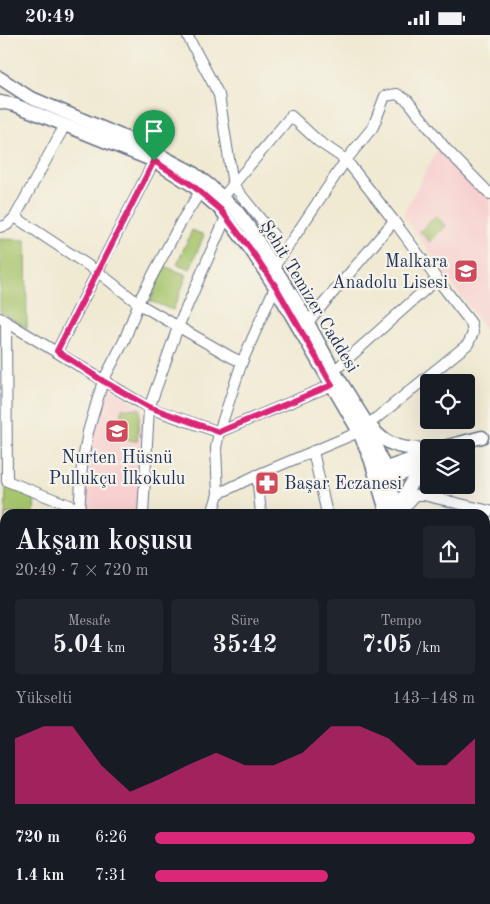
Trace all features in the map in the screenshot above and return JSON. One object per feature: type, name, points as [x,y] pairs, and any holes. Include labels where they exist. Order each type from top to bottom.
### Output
[{"type":"main road","name":"Şehit Temizer Caddesi","points":[[0,78],[29,97],[133,141],[174,162],[192,172],[223,197],[249,227],[308,322],[365,426],[399,509]]},
{"type":"main road","name":"Şehit Temizer Caddesi","points":[[0,102],[15,105],[154,161],[192,185],[221,210],[276,287],[332,385],[365,426],[371,461],[386,509]]},
{"type":"main road","points":[[365,426],[389,444],[420,450]]},
{"type":"main road","points":[[472,439],[486,435]]},
{"type":"main road","points":[[385,473],[420,456]]},
{"type":"main road","points":[[371,461],[393,478],[420,468]]},
{"type":"main road","points":[[382,493],[385,473]]},
{"type":"main road","points":[[402,509],[408,489],[420,473]]},
{"type":"street","points":[[187,35],[219,95],[233,185],[274,236]]},
{"type":"street","points":[[274,267],[346,160],[373,127],[385,96],[397,94],[408,101],[446,149],[490,195]]},
{"type":"street","points":[[218,495],[257,475],[365,426],[468,344],[473,333],[472,323],[346,160],[318,141],[291,116],[223,197]]},
{"type":"street","points":[[0,227],[7,225],[15,217],[65,125]]},
{"type":"street","points":[[57,351],[154,161]]},
{"type":"street","points":[[79,509],[86,441],[103,381],[181,221],[200,192]]},
{"type":"street","points":[[15,217],[98,272],[139,304],[242,362]]},
{"type":"street","points":[[143,509],[149,407],[178,327],[226,217]]},
{"type":"street","points":[[308,322],[394,221]]},
{"type":"street","points":[[334,371],[437,279],[439,282]]},
{"type":"street","points":[[214,509],[218,495],[216,448],[219,432],[242,362],[276,287]]},
{"type":"street","points":[[3,320],[149,407],[219,432],[332,385]]},
{"type":"street","points":[[3,320],[4,480],[74,509]]},
{"type":"street","points":[[313,451],[326,509]]},
{"type":"street","points":[[257,475],[260,509]]},
{"type":"street","points":[[404,509],[416,495],[423,495],[482,509]]},
{"type":"shaded area","name":"Malkara Anadolu Lisesi","points":[[439,146],[490,198],[490,327],[485,330],[403,215]]},
{"type":"shaded area","name":"Nurten Hüsnü Pullukçu İlkokulu","points":[[107,386],[142,406],[136,509],[86,509],[87,456]]},
{"type":"green space","points":[[436,216],[446,226],[430,242],[420,231]]},
{"type":"green space","points":[[192,230],[204,235],[190,269],[177,264]]},
{"type":"green space","points":[[0,239],[26,240],[27,328],[0,312]]},
{"type":"green space","points":[[164,266],[187,275],[173,310],[150,301]]},
{"type":"green space","points":[[122,408],[140,409],[137,441],[120,439]]},
{"type":"green space","points":[[6,485],[35,494],[34,509],[5,509]]},
{"type":"place","name":"Malkara Anadolu Lisesi","points":[[466,271]]},
{"type":"place","name":"Nurten Hüsnü Pullukçu İlkokulu","points":[[117,431]]},
{"type":"place","name":"Başar Eczanesi","points":[[267,483]]},
{"type":"route","points":[[154,161],[192,185],[221,210],[276,287],[332,385],[219,432],[149,407],[103,381],[57,351],[154,161]]}]
